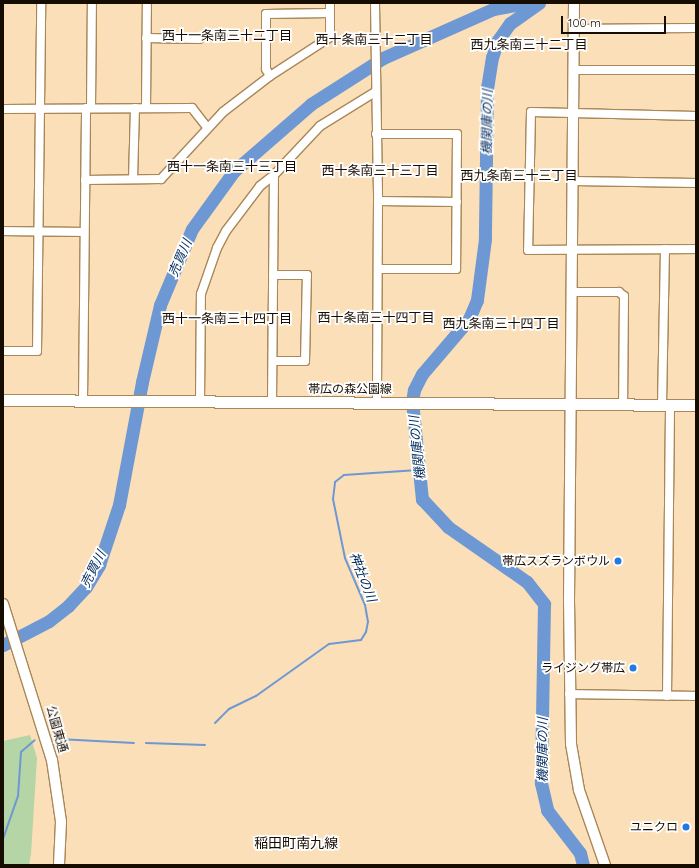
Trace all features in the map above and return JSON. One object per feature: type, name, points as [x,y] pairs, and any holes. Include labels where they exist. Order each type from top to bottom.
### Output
[{"type":"main road","name":"帯広の森公園線","points":[[3,400],[696,405]]},
{"type":"street","points":[[3,351],[37,351],[41,3]]},
{"type":"street","points":[[83,400],[85,180],[92,3]]},
{"type":"street","points":[[146,108],[147,3]]},
{"type":"street","points":[[85,180],[162,179],[207,127],[270,76],[330,37],[330,3]]},
{"type":"street","points":[[375,3],[375,89],[378,201],[377,402]]},
{"type":"street","points":[[574,3],[574,113],[571,250],[569,694],[572,760],[579,790],[604,865]]},
{"type":"street","points":[[270,76],[266,69],[266,14],[330,13]]},
{"type":"street","points":[[574,24],[696,28]]},
{"type":"street","points":[[146,38],[199,39]]},
{"type":"street","points":[[574,70],[696,70]]},
{"type":"street","points":[[200,402],[202,294],[217,248],[226,231],[260,186],[274,175],[320,126],[375,89]]},
{"type":"street","points":[[134,179],[135,108]]},
{"type":"street","points":[[3,109],[192,108],[207,127]]},
{"type":"street","points":[[696,116],[531,112],[528,250],[696,249]]},
{"type":"street","points":[[376,134],[457,134],[458,202],[456,269],[378,269]]},
{"type":"street","points":[[272,402],[274,175]]},
{"type":"street","points":[[573,181],[696,183]]},
{"type":"street","points":[[378,201],[458,202]]},
{"type":"street","points":[[3,231],[84,232]]},
{"type":"street","points":[[665,249],[667,696]]},
{"type":"street","points":[[273,275],[307,275],[305,361],[273,361]]},
{"type":"street","points":[[571,292],[619,292],[624,296],[623,405]]},
{"type":"street","name":"公園東通","points":[[3,604],[22,659],[52,760],[61,822],[59,865]]},
{"type":"street","points":[[569,694],[696,696]]},
{"type":"green space","points":[[30,735],[37,758],[29,865],[3,865],[3,741]]},
{"type":"waterway","name":"売買川","points":[[3,645],[49,621],[68,606],[86,587],[99,565],[119,505],[142,382],[160,305],[192,229],[234,171],[311,104],[383,58],[493,9],[527,3]]},
{"type":"waterway","name":"機関庫の川","points":[[539,3],[510,23],[498,40],[492,57],[487,87],[485,239],[477,300],[469,319],[422,374],[414,390],[412,401],[422,499],[448,527],[527,582],[544,604],[541,783],[547,810],[580,853],[583,865]]},
{"type":"waterway","name":"神社の川","points":[[215,723],[229,709],[256,696],[329,644],[361,640],[366,632],[368,622],[365,605],[345,558],[333,499],[335,482],[344,475],[418,470]]},
{"type":"waterway","name":"神社の川","points":[[58,739],[134,743]]},
{"type":"waterway","name":"神社の川","points":[[3,839],[18,796],[21,752],[35,740]]},
{"type":"waterway","name":"神社の川","points":[[146,743],[205,745]]},
{"type":"place","name":"帯広スズランボウル","points":[[618,561]]},
{"type":"place","name":"ライジング帯広","points":[[633,668]]},
{"type":"place","name":"ユニクロ","points":[[686,827]]},
{"type":"district","name":"西十一条南三十二丁目","points":[[227,35]]},
{"type":"district","name":"西十条南三十二丁目","points":[[374,39]]},
{"type":"district","name":"西九条南三十二丁目","points":[[529,44]]},
{"type":"district","name":"西十一条南三十三丁目","points":[[232,166]]},
{"type":"district","name":"西十条南三十三丁目","points":[[380,170]]},
{"type":"district","name":"西九条南三十三丁目","points":[[519,175]]},
{"type":"district","name":"西十条南三十四丁目","points":[[376,317]]},
{"type":"district","name":"西十一条南三十四丁目","points":[[227,318]]},
{"type":"district","name":"西九条南三十四丁目","points":[[501,323]]},
{"type":"district","name":"稲田町南九線","points":[[296,843]]}]
